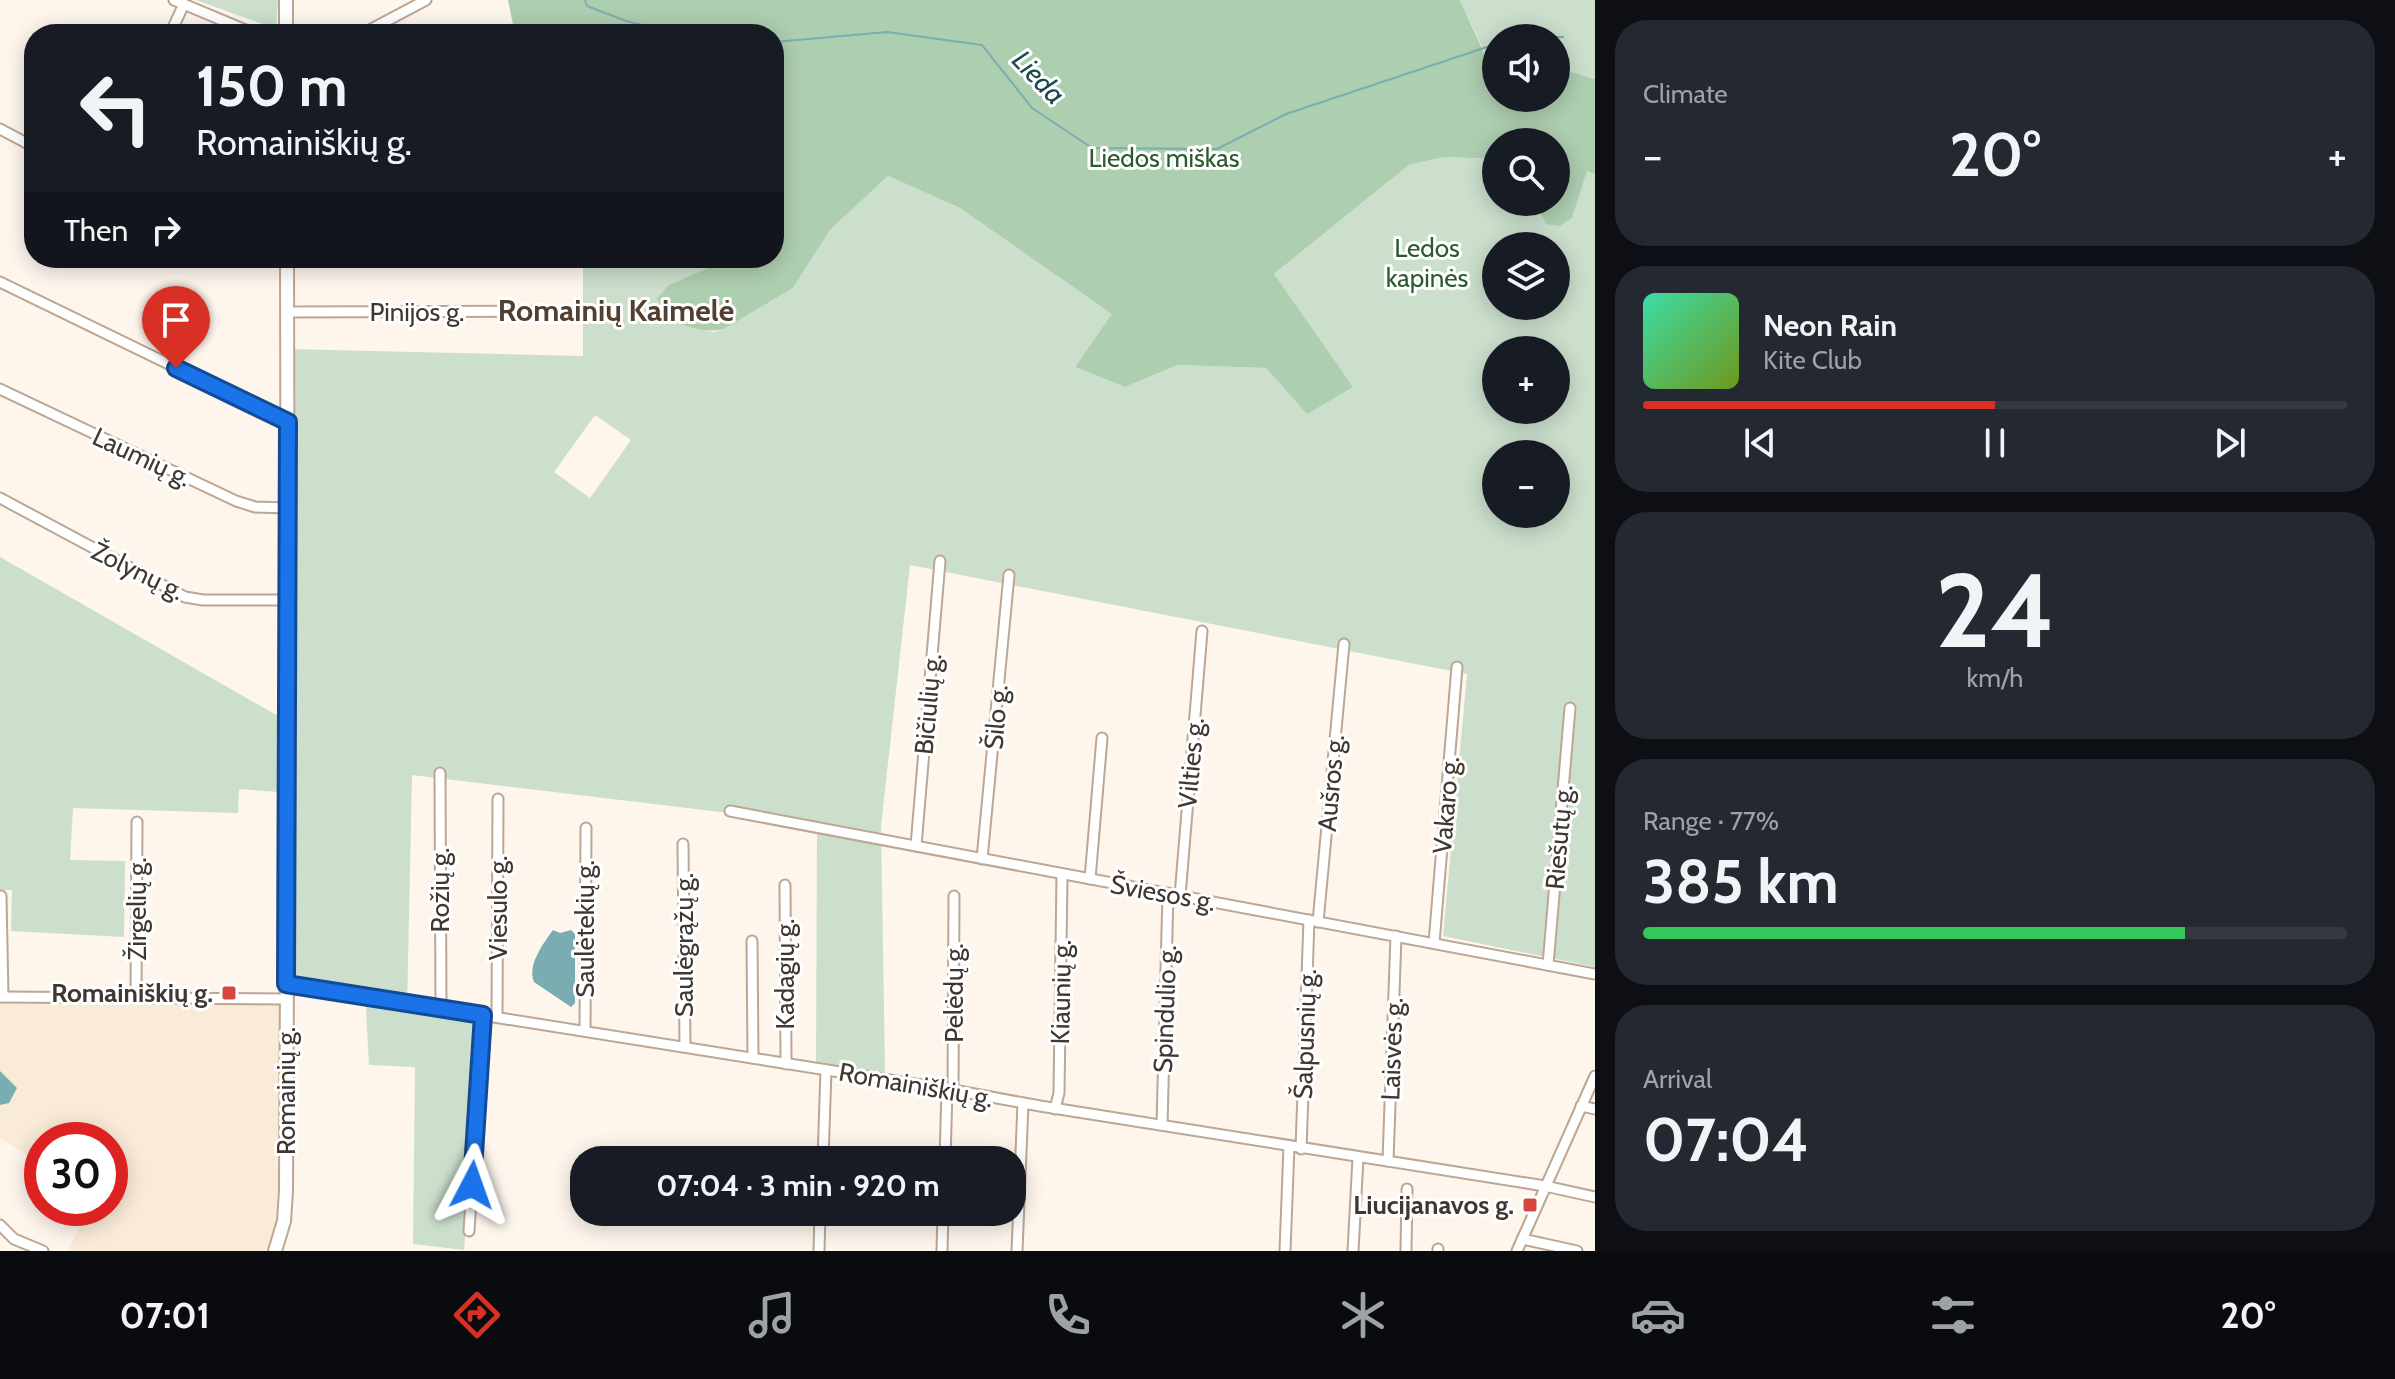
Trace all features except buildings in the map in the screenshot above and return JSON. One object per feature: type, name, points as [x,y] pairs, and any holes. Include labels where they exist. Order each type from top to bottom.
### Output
[{"type":"main road","points":[[286,0],[286,24]]},
{"type":"main road","name":"Romainių g.","points":[[275,1251],[284,1221],[286,1191],[287,268]]},
{"type":"street","points":[[174,0],[231,24]]},
{"type":"street","points":[[381,24],[426,0]]},
{"type":"street","points":[[175,24],[184,4]]},
{"type":"street","points":[[0,129],[24,142]]},
{"type":"street","points":[[0,282],[288,422]]},
{"type":"street","name":"Pinijos g.","points":[[287,312],[548,311]]},
{"type":"street","name":"Laumių g.","points":[[0,389],[236,501],[255,507],[288,508]]},
{"type":"street","name":"Žolynų g.","points":[[0,498],[185,597],[203,600],[287,600]]},
{"type":"street","name":"Bičiulių g.","points":[[916,846],[940,561]]},
{"type":"street","name":"Šilo g.","points":[[982,859],[1009,575]]},
{"type":"street","name":"Vilties g.","points":[[1180,896],[1202,631]]},
{"type":"street","name":"Aušros g.","points":[[1314,921],[1344,644]]},
{"type":"street","name":"Vakaro g.","points":[[1434,943],[1457,667]]},
{"type":"street","name":"Riešutų g.","points":[[1548,965],[1570,708]]},
{"type":"street","points":[[1090,879],[1102,738]]},
{"type":"street","name":"Rožių g.","points":[[440,773],[441,1008]]},
{"type":"street","name":"Viesulo g.","points":[[497,1017],[498,799]]},
{"type":"street","name":"Šviesos g.","points":[[730,811],[1595,974]]},
{"type":"street","name":"Žirgelių g.","points":[[136,997],[137,822]]},
{"type":"street","name":"Saulėtekių g.","points":[[585,1030],[586,828]]},
{"type":"street","name":"Saulėgrąžų g.","points":[[683,844],[685,1046]]},
{"type":"street","name":"Kiaunių g.","points":[[1055,1109],[1059,1093],[1062,875]]},
{"type":"street","name":"Kadagių g.","points":[[785,885],[786,1064]]},
{"type":"street","name":"Spindulio g.","points":[[1162,1125],[1168,893]]},
{"type":"street","points":[[1,896],[2,997],[286,999]]},
{"type":"street","name":"Pelėdų g.","points":[[946,1146],[954,896]]},
{"type":"street","name":"Šalpusnių g.","points":[[1301,1149],[1314,921]]},
{"type":"street","name":"Laisvės g.","points":[[1388,1161],[1396,936]]},
{"type":"street","points":[[752,941],[753,1058]]},
{"type":"street","name":"Romainiškių g.","points":[[286,984],[950,1089],[1055,1109],[1545,1186],[1595,1197]]},
{"type":"street","points":[[469,1231],[483,1015]]},
{"type":"street","points":[[823,1146],[826,1070]]},
{"type":"street","points":[[1517,1251],[1595,1076]]},
{"type":"street","points":[[1017,1251],[1023,1103]]},
{"type":"street","points":[[1581,1106],[1595,1109]]},
{"type":"street","points":[[1285,1251],[1289,1146]]},
{"type":"street","points":[[1353,1251],[1358,1158]]},
{"type":"street","points":[[1406,1251],[1407,1189]]},
{"type":"street","points":[[0,1225],[14,1239],[43,1251]]},
{"type":"street","points":[[819,1251],[820,1226]]},
{"type":"street","points":[[942,1251],[943,1226]]},
{"type":"street","points":[[1522,1239],[1574,1251]]},
{"type":"shaded area","points":[[0,1000],[283,1002],[281,1214],[269,1251],[68,1251],[80,1226],[128,1226],[128,1122],[24,1122],[24,1153],[0,1138]]},
{"type":"green space","points":[[196,0],[278,0],[276,24],[262,24]]},
{"type":"green space","name":"Liedos miškas","points":[[508,0],[1460,0],[1482,49],[1482,112],[1570,112],[1570,71],[1595,79],[1595,174],[1587,171],[1572,218],[1560,226],[1546,224],[1542,216],[1570,216],[1570,128],[1482,128],[1482,158],[1444,157],[1409,165],[1274,274],[1353,387],[1307,414],[1266,368],[1178,365],[1125,387],[1075,367],[1112,314],[960,208],[888,176],[830,230],[793,288],[724,329],[704,330],[671,321],[657,299],[669,285],[709,268],[784,268],[784,24],[513,24]]},
{"type":"green space","points":[[1460,0],[1595,0],[1595,79],[1570,71],[1570,24],[1482,24],[1482,47]]},
{"type":"green space","name":"Ledos kapinės","points":[[1444,157],[1482,158],[1482,216],[1542,216],[1546,224],[1572,218],[1587,170],[1595,174],[1595,967],[1443,936],[1467,674],[910,565],[881,826],[885,1073],[816,1063],[817,834],[729,813],[412,775],[407,1008],[481,1022],[464,1250],[413,1244],[415,1067],[369,1065],[365,990],[282,978],[279,792],[239,789],[238,813],[73,808],[70,860],[125,861],[124,937],[11,931],[12,890],[0,890],[0,557],[285,720],[287,349],[583,356],[583,268],[722,268],[671,321],[714,332],[793,288],[830,230],[888,176],[960,208],[1113,314],[1075,367],[1125,387],[1178,365],[1266,368],[1353,387],[1273,275],[1409,165]],"holes":[[[595,415],[631,440],[590,498],[554,472]]]},
{"type":"water","points":[[553,930],[560,933],[571,930],[575,934],[575,1003],[571,1007],[534,982],[532,975],[537,955]]},
{"type":"water","points":[[0,1071],[17,1088],[9,1103],[0,1105]]},
{"type":"waterway","name":"Lieda","points":[[585,0],[587,6],[638,24]]},
{"type":"waterway","name":"Lieda","points":[[784,41],[887,32],[982,45],[1032,108],[1092,148],[1217,149],[1286,114],[1482,49]]},
{"type":"place","name":"Romainiškių g.","points":[[229,993]]},
{"type":"place","name":"Liucijanavos g.","points":[[1530,1205]]},
{"type":"district","name":"Romainių Kaimelė","points":[[616,310]]},
{"type":"route","points":[[176,368],[288,422],[286,984],[483,1015],[472,1185]]}]
